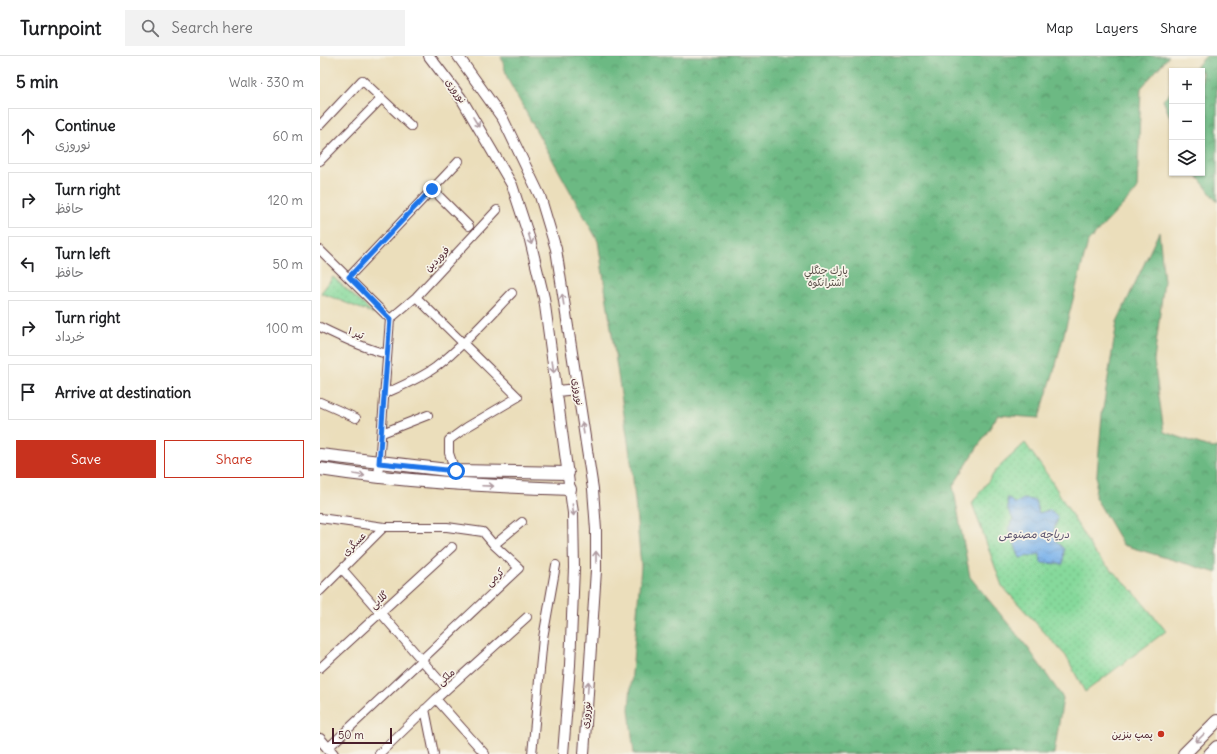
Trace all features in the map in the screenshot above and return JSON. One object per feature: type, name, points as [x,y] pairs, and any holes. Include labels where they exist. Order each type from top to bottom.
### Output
[{"type":"main road","points":[[320,455],[456,471],[568,473]]},
{"type":"main road","points":[[320,469],[378,478],[456,485],[570,489]]},
{"type":"main road","points":[[1184,754],[1217,721]]},
{"type":"main road","points":[[1210,754],[1217,747]]},
{"type":"street","name":"نوروزی","points":[[429,56],[461,98],[512,185],[530,240],[544,298],[573,513],[574,568],[570,665],[563,754]]},
{"type":"street","name":"نوروزی","points":[[458,56],[503,119],[540,196],[556,249],[593,489],[596,530],[596,570],[584,754]]},
{"type":"street","points":[[320,125],[362,80],[411,126]]},
{"type":"street","points":[[320,161],[381,98]]},
{"type":"street","points":[[349,277],[459,161]]},
{"type":"street","points":[[432,189],[469,226]]},
{"type":"street","name":"فروردین","points":[[390,319],[416,297],[497,210]]},
{"type":"street","points":[[320,250],[390,319],[378,478]]},
{"type":"street","points":[[384,394],[410,382],[436,367],[464,343],[512,293]]},
{"type":"street","points":[[416,297],[518,397],[467,427],[449,440],[449,453],[456,471],[456,485]]},
{"type":"street","name":"تیر ۱","points":[[320,327],[338,337],[387,354]]},
{"type":"street","points":[[557,391],[577,389]]},
{"type":"street","points":[[320,402],[356,418]]},
{"type":"street","points":[[382,433],[428,415]]},
{"type":"street","name":"کرمی","points":[[320,518],[384,527],[447,527],[483,532],[494,545],[519,568],[331,751]]},
{"type":"street","points":[[494,545],[522,522]]},
{"type":"street","name":"عسگری","points":[[320,591],[343,570],[384,527]]},
{"type":"street","name":"گلابی","points":[[320,668],[452,547]]},
{"type":"street","points":[[532,754],[543,638],[556,565]]},
{"type":"street","points":[[343,570],[447,689]]},
{"type":"street","name":"ملکی","points":[[379,754],[436,699],[527,617]]},
{"type":"street","points":[[436,699],[485,754]]},
{"type":"street","points":[[425,710],[434,754]]},
{"type":"street","points":[[320,739],[331,751]]},
{"type":"green space","name":"پارك جنگلي اشترانكوه","points":[[501,56],[1169,56],[1141,88],[1137,190],[1088,242],[1056,365],[1039,418],[998,415],[953,486],[970,577],[1028,648],[1063,698],[1054,754],[634,754],[629,709],[641,566],[632,468],[598,241],[508,80]]},
{"type":"green space","points":[[1206,56],[1217,56],[1217,202],[1197,176],[1205,176],[1205,68],[1195,68]]},
{"type":"green space","points":[[1169,94],[1169,115],[1163,100]]},
{"type":"green space","points":[[1159,232],[1164,281],[1154,361],[1164,432],[1212,448],[1217,447],[1217,573],[1123,545],[1095,497],[1102,415],[1117,322]]},
{"type":"green space","points":[[333,277],[374,314],[321,293]]},
{"type":"green space","points":[[1025,443],[1051,480],[1095,554],[1133,591],[1166,631],[1085,692],[1066,656],[1002,586],[972,503],[997,469]]},
{"type":"water","name":"دریاچه مصنوعی","points":[[1007,497],[1015,504],[1023,499],[1035,500],[1039,513],[1050,510],[1058,518],[1054,529],[1056,541],[1064,549],[1063,564],[1041,563],[1040,554],[1020,558],[1008,529],[1013,519],[1008,510]]},
{"type":"place","name":"پمپ بنزین","points":[[1161,734]]},
{"type":"route","points":[[432,189],[349,277],[390,319],[379,463],[456,471]]}]
